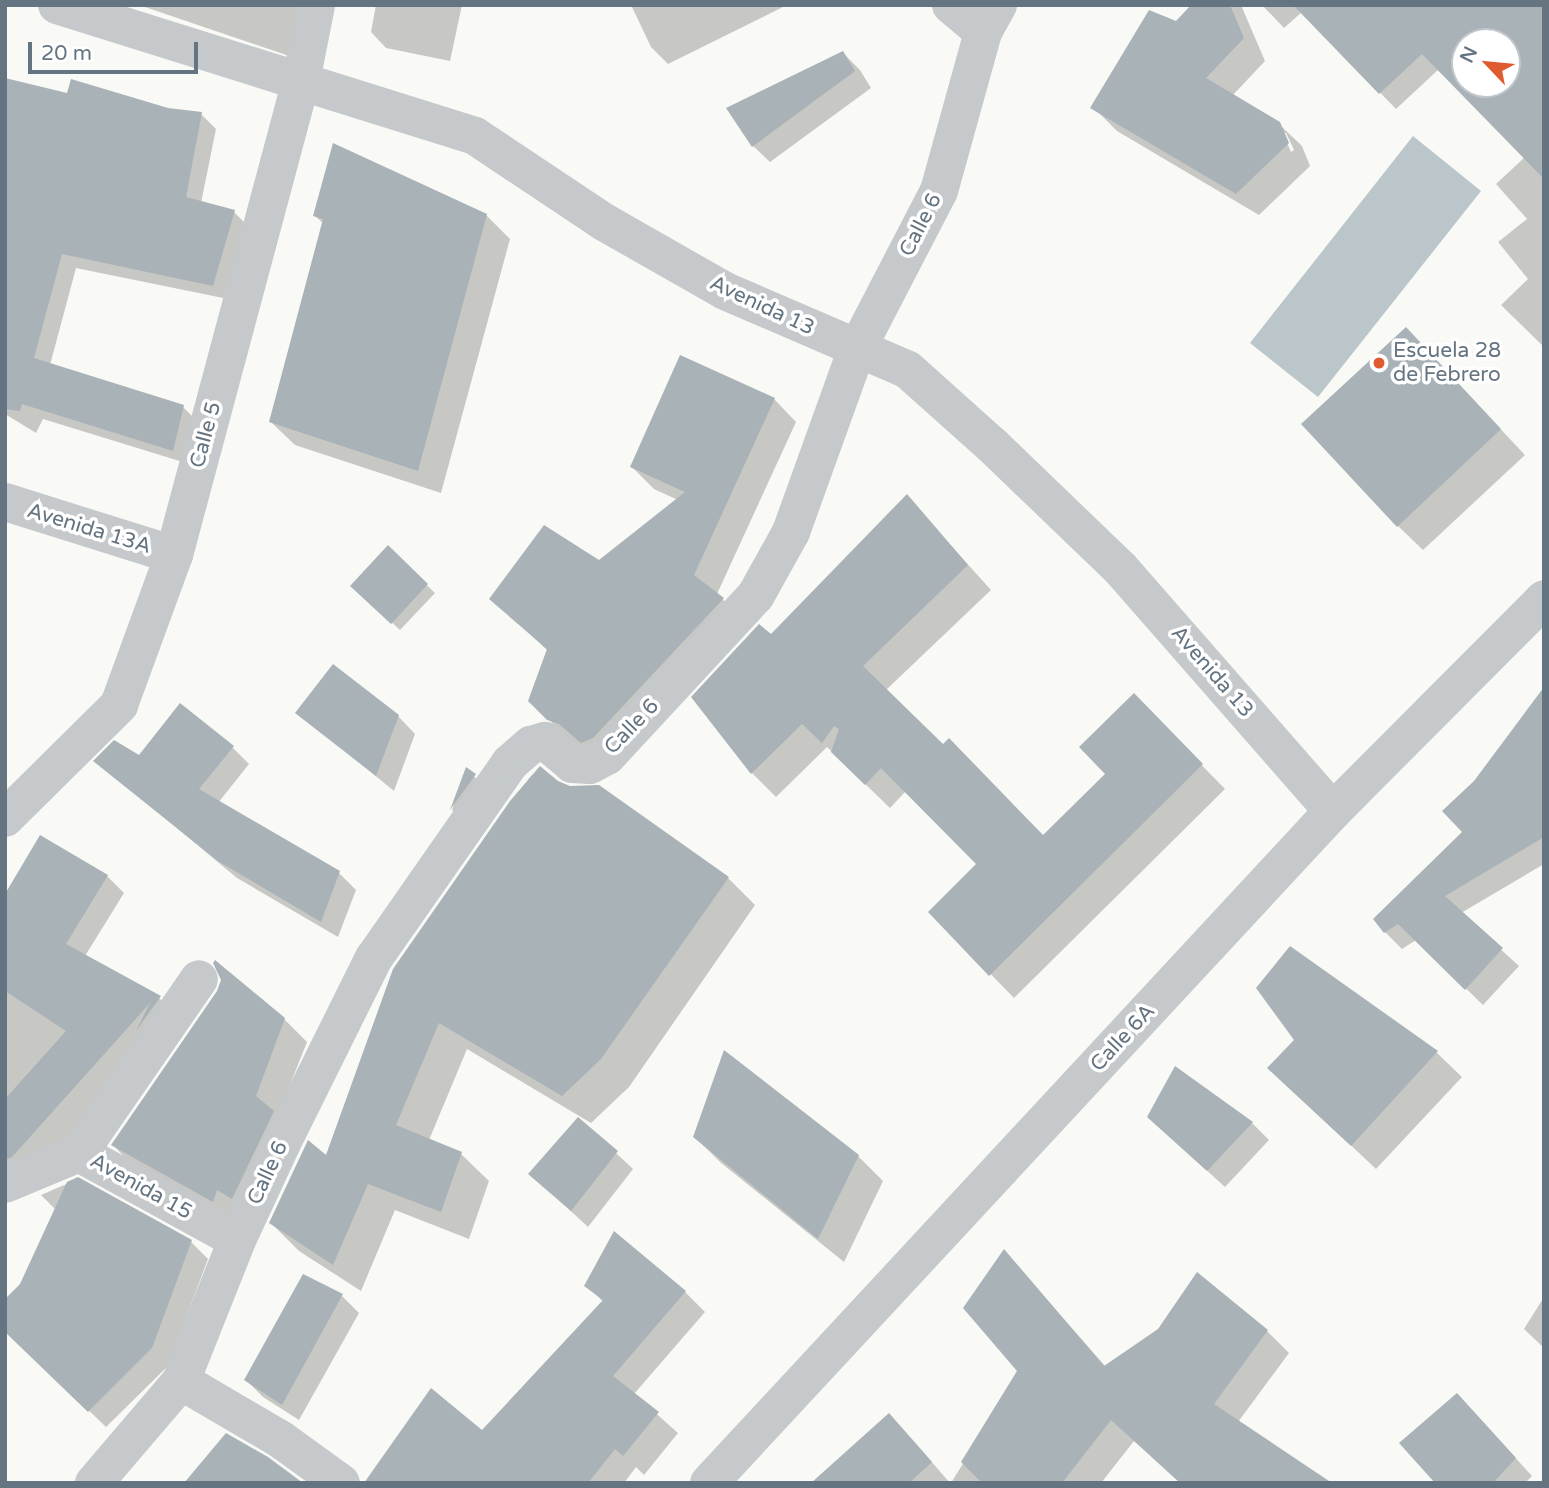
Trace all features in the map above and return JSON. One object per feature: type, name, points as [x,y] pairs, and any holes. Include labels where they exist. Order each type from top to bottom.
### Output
[{"type":"street","name":"Avenida 13","points":[[57,5],[475,136],[604,222],[725,291],[908,370],[992,445],[1101,549],[1333,811]]},
{"type":"street","name":"Calle 5","points":[[5,818],[119,705],[174,555],[301,80],[316,5]]},
{"type":"street","points":[[951,5],[990,19]]},
{"type":"street","name":"Calle 6","points":[[94,1483],[181,1381],[237,1240],[374,958],[510,763],[531,745],[545,741],[572,764],[590,765],[607,756],[756,595],[791,533],[857,349],[939,191],[990,19]]},
{"type":"street","name":"Avenida 13A","points":[[5,502],[174,555]]},
{"type":"street","name":"Calle 6A","points":[[709,1483],[1333,811],[1544,599]]},
{"type":"street","points":[[79,1153],[199,979]]},
{"type":"street","name":"Avenida 15","points":[[5,1184],[79,1153],[237,1240]]},
{"type":"street","points":[[181,1381],[281,1439],[341,1483]]},
{"type":"shaded area","points":[[1413,136],[1481,191],[1318,397],[1250,343]]},
{"type":"building","points":[[1191,5],[1230,5],[1244,38],[1206,78],[1280,122],[1289,143],[1236,194],[1090,108],[1149,10],[1176,21]]},
{"type":"building","points":[[1293,5],[1544,5],[1544,179],[1465,98],[1521,98],[1521,28],[1451,28],[1451,84],[1422,54],[1379,94]]},
{"type":"building","points":[[843,51],[855,71],[752,147],[726,108]]},
{"type":"building","points":[[5,78],[67,93],[71,79],[168,108],[202,112],[186,197],[235,210],[213,286],[62,254],[34,358],[184,405],[173,451],[22,404],[20,411],[5,409]]},
{"type":"building","points":[[333,143],[487,214],[418,471],[269,422],[323,219],[313,216]]},
{"type":"building","points":[[1406,327],[1501,429],[1397,527],[1301,424]]},
{"type":"building","points":[[680,355],[775,398],[694,575],[724,598],[593,738],[581,743],[559,724],[547,720],[528,701],[547,649],[489,599],[544,525],[599,560],[685,492],[630,467]]},
{"type":"building","points":[[907,494],[968,565],[863,666],[943,744],[949,738],[1043,835],[1105,774],[1079,747],[1134,693],[1203,764],[989,976],[928,912],[976,864],[881,768],[865,785],[831,752],[839,729],[834,726],[822,743],[802,724],[751,774],[691,697],[759,624],[771,634]]},
{"type":"building","points":[[388,545],[428,584],[391,624],[350,586]]},
{"type":"building","points":[[333,664],[399,715],[376,776],[295,713]]},
{"type":"building","points":[[1544,687],[1544,837],[1445,896],[1503,948],[1465,990],[1398,924],[1384,933],[1373,919],[1462,832],[1442,811],[1474,781]]},
{"type":"building","points":[[180,703],[234,746],[199,789],[340,871],[321,922],[218,861],[93,761],[114,740],[139,755]]},
{"type":"building","points":[[540,766],[558,781],[570,786],[599,785],[729,877],[601,1059],[562,1096],[439,1023],[396,1125],[462,1152],[441,1212],[368,1184],[333,1265],[269,1223],[308,1140],[326,1155],[393,969],[510,801]]},
{"type":"building","points":[[466,767],[476,774],[450,810]]},
{"type":"building","points":[[40,835],[108,875],[66,944],[161,996],[136,1031],[150,1003],[12,1157],[5,1160],[5,1099],[66,1031],[5,991],[5,894]]},
{"type":"building","points":[[1290,946],[1438,1051],[1351,1146],[1267,1068],[1294,1040],[1256,988]]},
{"type":"building","points":[[215,960],[285,1018],[256,1096],[274,1111],[232,1199],[217,1190],[213,1202],[111,1145],[217,991],[221,980],[213,963]]},
{"type":"building","points":[[724,1050],[859,1155],[818,1239],[693,1137]]},
{"type":"building","points":[[1175,1066],[1253,1122],[1207,1171],[1147,1117]]},
{"type":"building","points":[[578,1117],[618,1151],[571,1211],[528,1174]]},
{"type":"building","points":[[78,1177],[192,1240],[152,1348],[88,1412],[5,1332],[5,1299],[20,1284],[67,1182]]},
{"type":"building","points":[[614,1231],[686,1291],[613,1376],[659,1412],[623,1456],[615,1449],[588,1483],[364,1483],[431,1388],[482,1430],[603,1300],[584,1286]]},
{"type":"building","points":[[1004,1249],[1104,1366],[1158,1329],[1197,1272],[1268,1330],[1214,1404],[1332,1483],[1180,1483],[1111,1420],[1062,1483],[982,1483],[961,1462],[1017,1371],[963,1308]]},
{"type":"building","points":[[303,1274],[343,1294],[282,1405],[244,1380]]},
{"type":"building","points":[[1457,1393],[1516,1458],[1493,1483],[1435,1483],[1399,1443]]},
{"type":"building","points":[[889,1413],[932,1462],[909,1483],[811,1483]]},
{"type":"building","points":[[226,1433],[268,1457],[303,1483],[184,1483]]},
{"type":"place","name":"Escuela 28 de Febrero","points":[[1379,363]]}]
